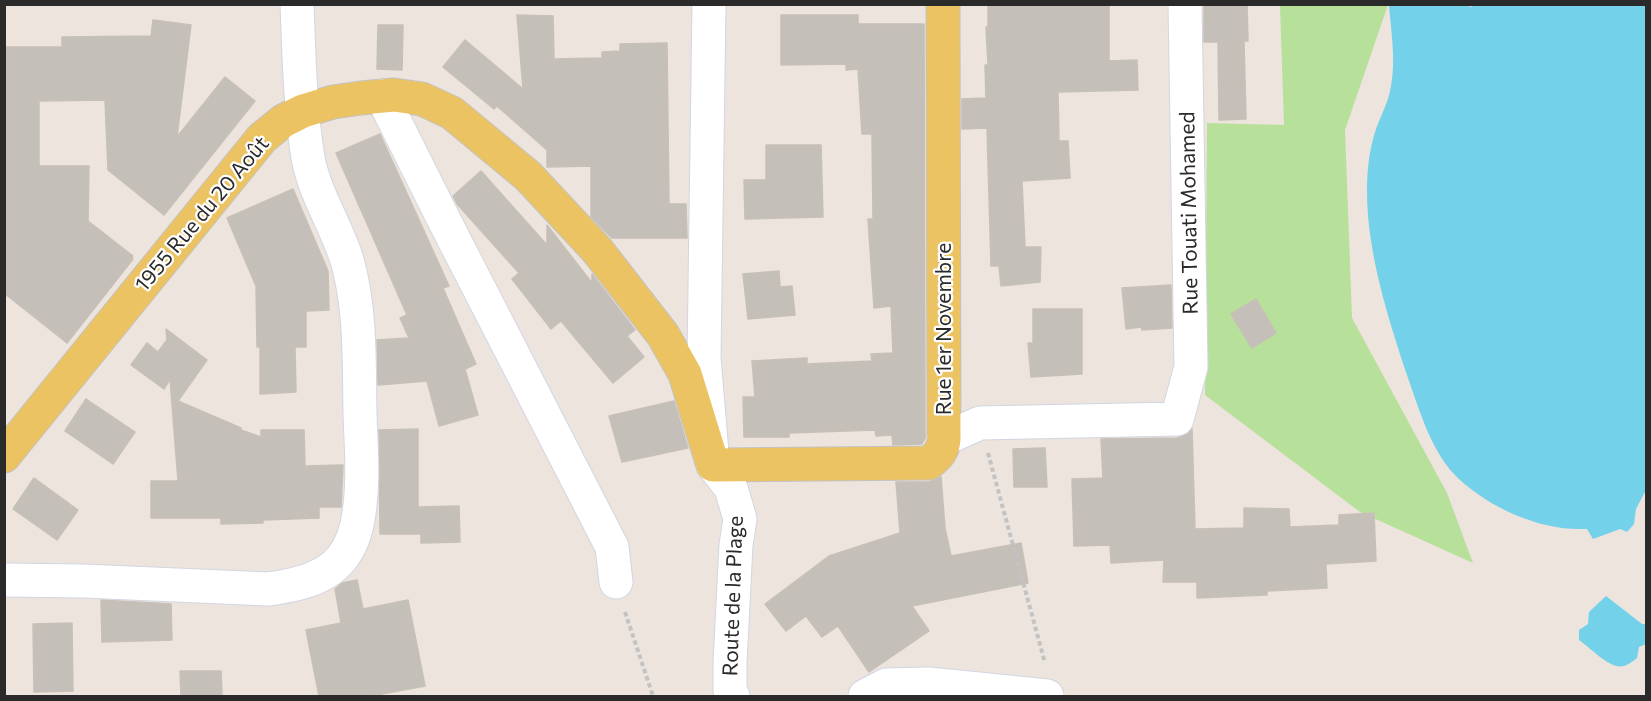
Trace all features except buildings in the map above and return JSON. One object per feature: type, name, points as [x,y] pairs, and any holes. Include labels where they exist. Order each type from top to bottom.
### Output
[{"type":"main road","name":"Rue 1er Novembre","points":[[713,465],[929,464],[944,447],[943,4]]},
{"type":"main road","name":"1955 Rue du 20 Août","points":[[4,456],[262,138],[283,121],[303,111],[333,102],[394,95],[422,99],[452,113],[528,176],[597,250],[663,335],[685,374],[713,465]]},
{"type":"street","points":[[4,580],[84,580],[268,589],[297,585],[320,575],[341,560],[354,537],[362,482],[358,322],[354,287],[346,258],[318,193],[308,159],[297,4]]},
{"type":"street","points":[[709,4],[704,358],[713,465]]},
{"type":"street","name":"Rue Touati Mohamed","points":[[980,423],[1177,419],[1191,367],[1185,4]]},
{"type":"street","points":[[382,96],[612,547],[616,582]]},
{"type":"street","points":[[944,440],[980,423]]},
{"type":"street","name":"Route de la Plage","points":[[713,465],[731,488],[740,519],[736,545],[730,663],[730,691],[733,696]]},
{"type":"street","points":[[866,696],[886,685],[1048,685]]},
{"type":"path","points":[[980,423],[1048,685]]},
{"type":"path","points":[[616,582],[653,696]]},
{"type":"green space","points":[[1280,5],[1388,5],[1345,130],[1352,318],[1447,493],[1473,563],[1360,512],[1205,395],[1207,123],[1284,125]]},
{"type":"water","points":[[1473,4],[1646,5],[1646,490],[1636,509],[1634,524],[1627,532],[1620,529],[1593,539],[1587,529],[1556,527],[1517,516],[1469,488],[1450,469],[1434,445],[1417,405],[1394,333],[1375,263],[1367,192],[1372,145],[1389,97],[1392,76],[1393,46],[1389,5],[1464,5],[1472,7]]},
{"type":"water","points":[[1606,596],[1642,624],[1646,624],[1646,644],[1639,647],[1637,658],[1624,666],[1607,662],[1579,640],[1579,630],[1588,624],[1589,612]]}]
